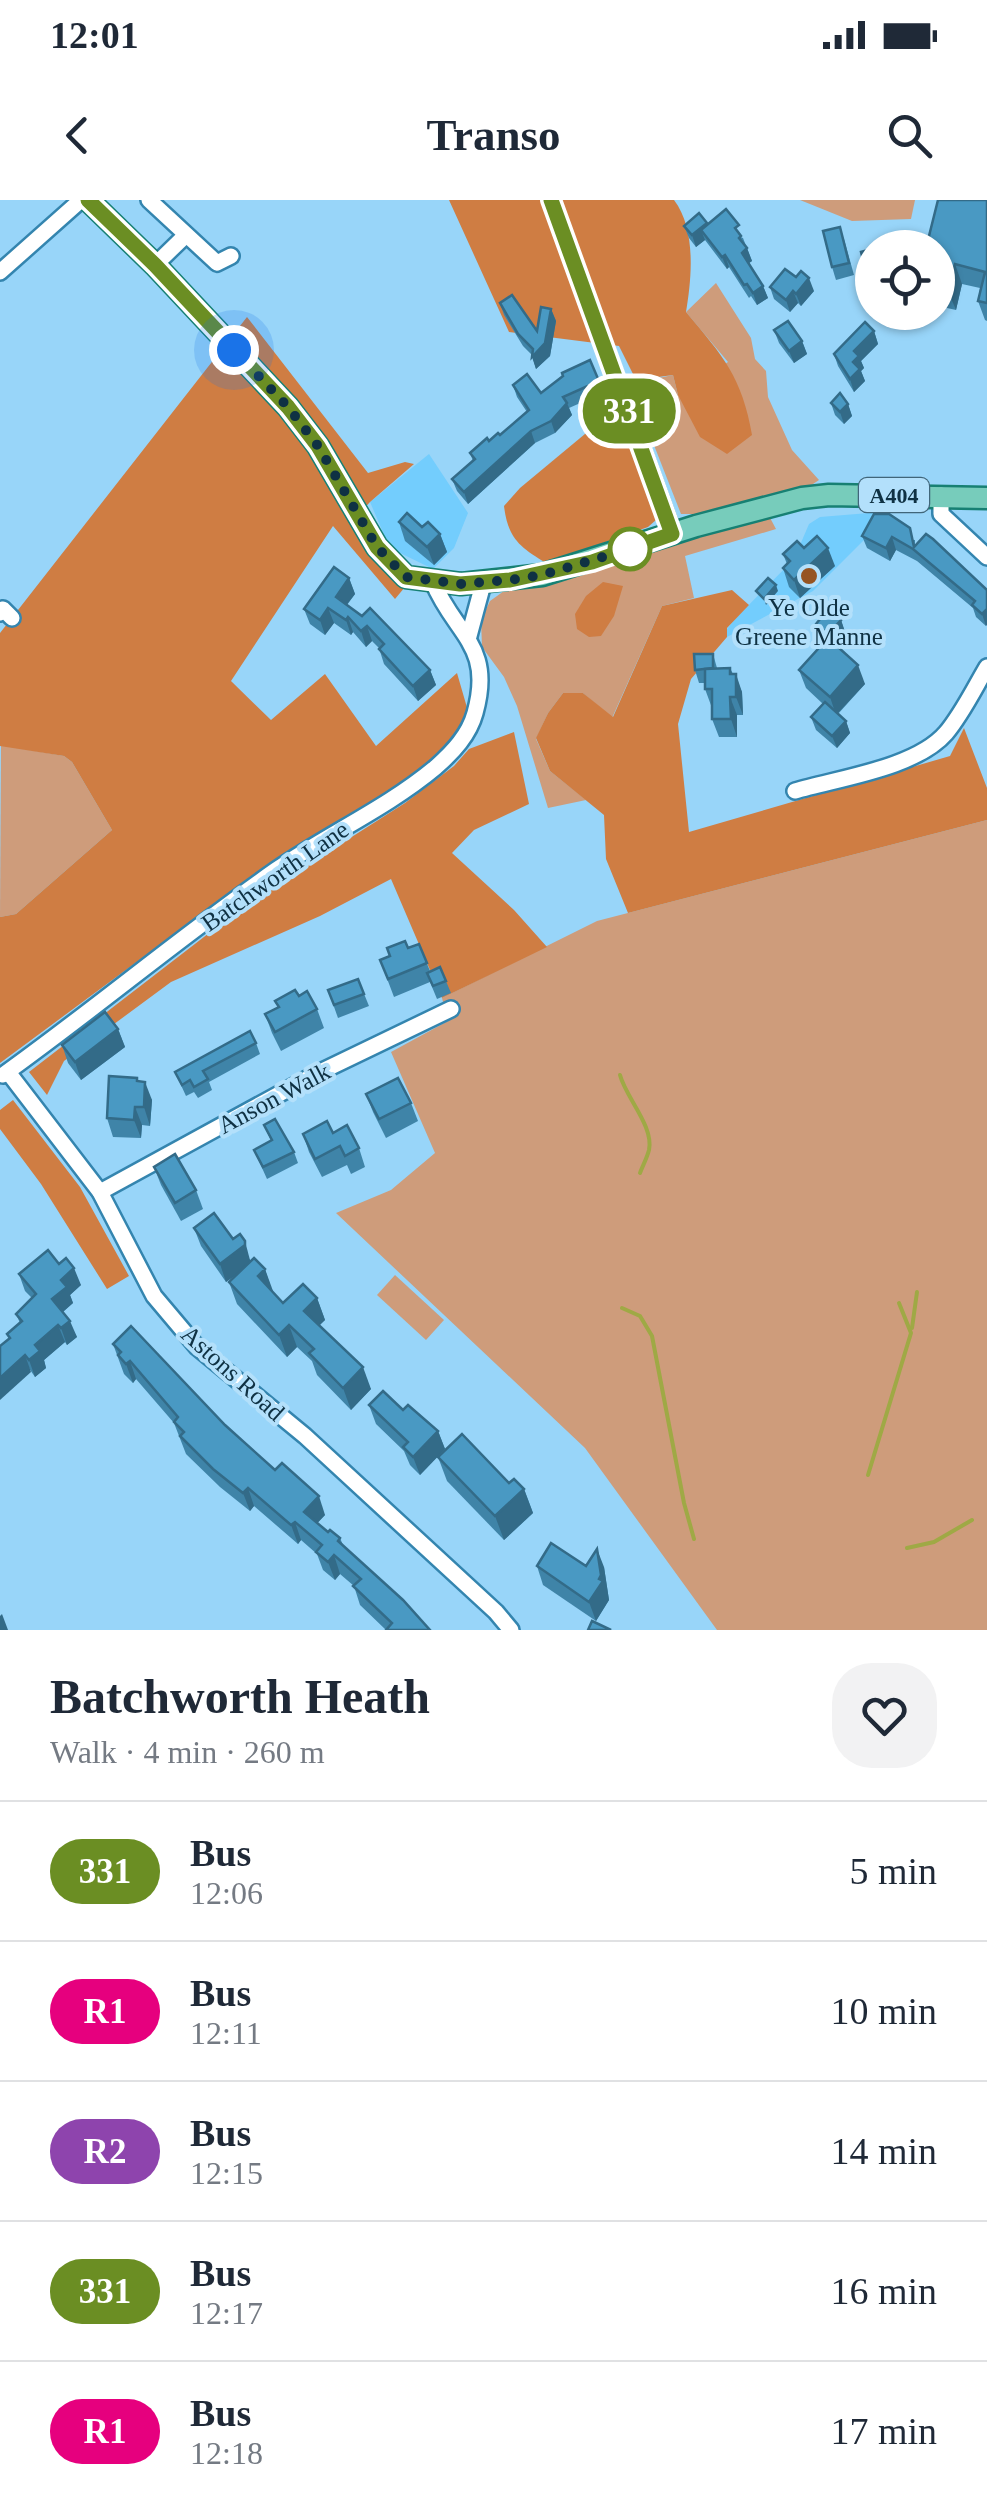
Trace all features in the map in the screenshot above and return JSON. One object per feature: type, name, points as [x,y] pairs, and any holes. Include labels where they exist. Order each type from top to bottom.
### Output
[{"type":"main road","name":"A404","points":[[84,200],[155,265],[288,407],[318,446],[377,547],[406,577],[483,584],[542,575],[802,498],[987,498]]},
{"type":"street","points":[[0,272],[84,200]]},
{"type":"street","points":[[149,200],[217,263],[231,256]]},
{"type":"street","points":[[552,200],[672,534]]},
{"type":"street","points":[[155,265],[186,235]]},
{"type":"street","points":[[940,496],[941,514],[987,557]]},
{"type":"street","name":"Batchworth Lane","points":[[4,1075],[278,869],[417,782],[450,754],[472,722],[478,696],[478,664],[469,636],[446,609],[433,582]]},
{"type":"street","name":"Batchworth Lane","points":[[469,636],[483,584]]},
{"type":"street","points":[[795,791],[904,760],[934,745],[955,720],[987,667]]},
{"type":"street","name":"Anson Walk","points":[[100,1192],[314,1075],[451,1008]]},
{"type":"street","name":"Astons Road","points":[[4,1075],[100,1192],[154,1296],[197,1347],[367,1491],[511,1630]]},
{"type":"shaded area","points":[[449,200],[674,200],[689,239],[691,269],[686,312],[729,368],[743,398],[752,435],[727,454],[700,437],[678,395],[673,375],[636,380],[619,346],[509,332]]},
{"type":"shaded area","points":[[800,200],[915,200],[911,219],[852,221]]},
{"type":"shaded area","points":[[716,283],[751,338],[755,359],[766,371],[768,397],[792,450],[819,480],[810,486],[706,514],[681,514],[630,384],[673,375],[678,395],[728,362],[686,312]]},
{"type":"shaded area","points":[[247,317],[368,473],[405,462],[414,464],[352,522],[405,587],[395,599],[333,526],[231,681],[271,720],[325,674],[376,746],[457,673],[468,711],[454,736],[424,768],[253,876],[0,1063],[0,917],[16,914],[112,830],[72,762],[64,756],[0,746],[0,633]]},
{"type":"shaded area","points":[[615,409],[656,510],[656,520],[648,527],[546,563],[516,541],[504,506],[520,488]]},
{"type":"shaded area","points":[[429,454],[468,513],[454,548],[433,569],[400,553],[385,537],[370,502]]},
{"type":"shaded area","points":[[893,511],[813,591],[727,637],[727,629],[735,619],[794,559],[809,524],[820,517]]},
{"type":"shaded area","points":[[768,514],[776,529],[685,556],[694,598],[662,606],[612,718],[583,693],[563,693],[548,713],[536,739],[550,771],[586,800],[548,808],[517,706],[504,677],[482,647],[481,620],[490,601],[504,591],[591,570]]},
{"type":"shaded area","points":[[603,582],[623,586],[614,616],[601,636],[589,637],[577,629],[575,614],[586,596]]},
{"type":"shaded area","points":[[732,590],[749,605],[727,628],[727,637],[691,679],[678,724],[689,832],[950,756],[964,728],[987,788],[987,820],[628,913],[606,859],[604,815],[550,771],[536,738],[563,693],[583,693],[613,717],[662,606]]},
{"type":"shaded area","points":[[514,732],[529,804],[474,830],[452,853],[514,910],[547,947],[442,998],[391,879],[320,916],[171,982],[64,1061],[47,1095],[29,1072],[248,903],[405,803],[454,766],[469,749]]},
{"type":"shaded area","points":[[1,745],[64,756],[72,762],[112,830],[16,914],[0,917]]},
{"type":"shaded area","points":[[987,820],[987,1630],[717,1630],[585,1448],[336,1213],[391,1190],[435,1153],[391,1052],[448,1021],[442,998],[597,921]]},
{"type":"shaded area","points":[[13,1100],[80,1187],[129,1276],[107,1289],[41,1184],[0,1129],[0,1110]]},
{"type":"shaded area","points":[[395,1275],[444,1320],[426,1340],[377,1295]]},
{"type":"building","points":[[938,200],[987,200],[987,303],[978,301],[985,272],[955,264],[955,230],[930,230]]},
{"type":"building","points":[[726,209],[739,225],[735,228],[747,248],[742,253],[763,286],[753,293],[701,230]]},
{"type":"building","points":[[699,213],[707,223],[692,235],[684,226]]},
{"type":"building","points":[[840,227],[849,263],[832,267],[823,231]]},
{"type":"building","points":[[785,269],[796,277],[801,271],[809,278],[786,300],[770,287]]},
{"type":"building","points":[[512,295],[537,331],[541,307],[551,309],[545,343],[532,357],[533,349],[518,334],[500,303]]},
{"type":"building","points":[[788,321],[802,341],[789,351],[774,330]]},
{"type":"building","points":[[857,330],[874,331],[854,351],[859,356],[853,362],[860,369],[850,379],[834,354]]},
{"type":"building","points":[[590,360],[599,381],[563,397],[567,403],[551,421],[531,431],[464,492],[452,479],[475,459],[470,453],[487,438],[489,441],[500,435],[529,410],[513,385],[527,374],[541,393],[562,373]]},
{"type":"building","points":[[840,393],[848,404],[840,412],[831,403]]},
{"type":"building","points":[[407,513],[422,527],[428,522],[440,534],[427,547],[399,522]]},
{"type":"building","points":[[874,514],[889,514],[910,528],[914,547],[926,534],[933,539],[987,590],[987,609],[982,614],[972,605],[975,601],[913,549],[892,537],[886,548],[862,536]]},
{"type":"building","points":[[817,536],[828,548],[794,580],[783,568],[790,561],[783,554],[797,541],[804,548]]},
{"type":"building","points":[[334,567],[349,578],[336,597],[362,616],[370,608],[430,670],[413,686],[379,649],[384,644],[367,626],[361,631],[348,617],[346,620],[328,608],[320,620],[304,609]]},
{"type":"building","points":[[768,578],[776,585],[764,599],[756,591]]},
{"type":"building","points":[[828,609],[841,620],[828,634],[816,624]]},
{"type":"building","points":[[828,638],[858,665],[830,697],[799,670]]},
{"type":"building","points":[[694,654],[713,654],[713,668],[695,670]]},
{"type":"building","points":[[730,668],[730,674],[736,674],[736,697],[730,697],[731,719],[712,719],[712,689],[705,689],[705,669]]},
{"type":"building","points":[[825,702],[846,721],[832,736],[811,717]]},
{"type":"building","points":[[405,941],[408,948],[419,944],[427,963],[388,979],[380,960],[390,956],[387,948]]},
{"type":"building","points":[[440,967],[446,981],[433,986],[427,973]]},
{"type":"building","points":[[358,979],[364,994],[334,1005],[328,990]]},
{"type":"building","points":[[295,990],[299,996],[307,991],[317,1009],[275,1032],[265,1014],[279,1007],[275,1001]]},
{"type":"building","points":[[105,1012],[118,1029],[75,1062],[62,1045]]},
{"type":"building","points":[[250,1031],[256,1043],[203,1071],[208,1079],[194,1087],[190,1080],[182,1085],[175,1072]]},
{"type":"building","points":[[109,1076],[145,1082],[144,1107],[135,1107],[134,1120],[107,1118]]},
{"type":"building","points":[[398,1078],[411,1103],[379,1119],[366,1094]]},
{"type":"building","points":[[275,1119],[294,1152],[263,1167],[254,1150],[272,1140],[264,1125]]},
{"type":"building","points":[[327,1121],[333,1133],[347,1125],[359,1148],[345,1156],[340,1146],[315,1159],[303,1134]]},
{"type":"building","points":[[175,1154],[196,1190],[175,1203],[154,1167]]},
{"type":"building","points":[[214,1213],[233,1239],[240,1234],[245,1241],[220,1264],[194,1228]]},
{"type":"building","points":[[48,1250],[59,1264],[66,1258],[74,1268],[61,1280],[67,1287],[52,1299],[70,1321],[61,1328],[58,1325],[35,1345],[40,1351],[29,1360],[25,1355],[0,1378],[0,1346],[22,1321],[16,1314],[36,1294],[19,1274]]},
{"type":"building","points":[[254,1258],[265,1269],[258,1276],[283,1303],[303,1284],[317,1298],[304,1311],[363,1367],[343,1388],[309,1353],[314,1349],[289,1325],[279,1335],[229,1282]]},
{"type":"building","points":[[131,1326],[225,1425],[275,1470],[282,1463],[319,1496],[304,1512],[340,1538],[338,1541],[430,1630],[386,1630],[392,1623],[353,1586],[361,1579],[334,1555],[328,1562],[316,1552],[322,1545],[295,1522],[291,1525],[248,1488],[243,1493],[180,1436],[184,1432],[174,1422],[178,1417],[130,1361],[126,1364],[113,1344]]},
{"type":"building","points":[[383,1391],[403,1410],[408,1405],[438,1431],[413,1457],[403,1447],[408,1442],[369,1405]]},
{"type":"building","points":[[462,1434],[509,1483],[514,1479],[524,1489],[495,1516],[438,1457]]},
{"type":"building","points":[[551,1543],[586,1566],[597,1549],[599,1579],[603,1581],[589,1602],[537,1566]]},
{"type":"building","points":[[592,1621],[611,1630],[588,1630]]},
{"type":"waterway","points":[[620,1075],[647,1131],[648,1153],[640,1173]]},
{"type":"waterway","points":[[912,1328],[917,1292]]},
{"type":"waterway","points":[[868,1475],[911,1333],[899,1303]]},
{"type":"waterway","points":[[622,1308],[640,1316],[652,1336],[694,1539]]},
{"type":"waterway","points":[[907,1548],[934,1542],[972,1520]]},
{"type":"bus line","name":"331","points":[[88,200],[155,265],[288,407],[318,446],[391,565],[416,580],[460,584],[542,575],[672,534],[551,200]]},
{"type":"place","name":"Ye Olde Greene Manne","points":[[809,576]]},
{"type":"route","points":[[234,350],[288,407],[318,446],[377,547],[406,577],[483,584],[542,575],[630,549]]}]
